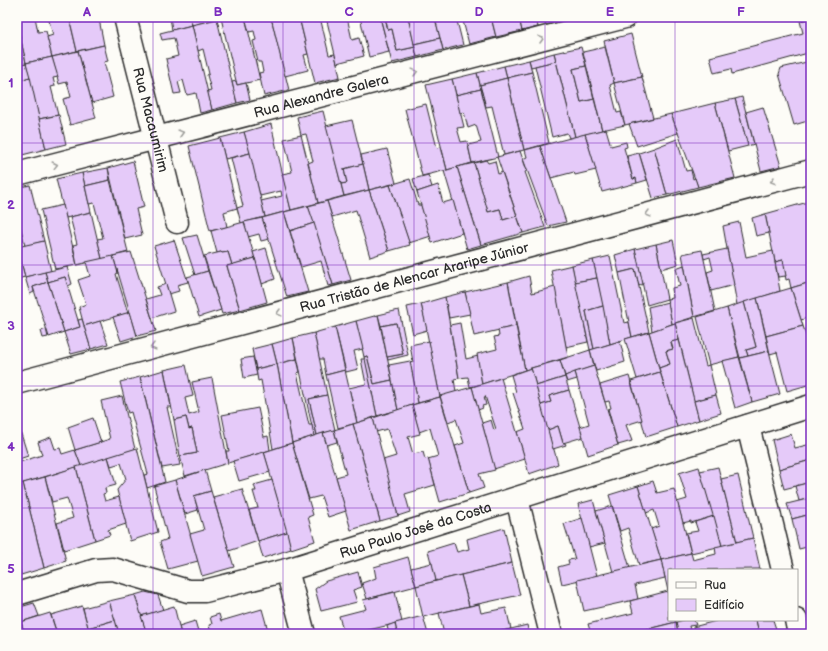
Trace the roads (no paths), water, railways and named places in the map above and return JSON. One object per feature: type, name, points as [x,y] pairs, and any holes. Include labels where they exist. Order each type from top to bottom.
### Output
[{"type":"street","name":"Rua Macaumirim","points":[[125,17],[177,222]]},
{"type":"street","name":"Rua Alexandre Galera","points":[[17,174],[625,17]]},
{"type":"street","name":"Rua Tristão de Alencar Araripe Júnior","points":[[17,383],[811,171]]},
{"type":"street","name":"Rua Paulo José da Costa","points":[[17,594],[96,570],[113,569],[188,591],[205,591],[287,570],[811,406]]},
{"type":"street","points":[[748,426],[783,569]]},
{"type":"street","points":[[517,499],[551,634]]},
{"type":"street","points":[[287,570],[304,634]]},
{"type":"street","points":[[796,621],[799,634]]}]
